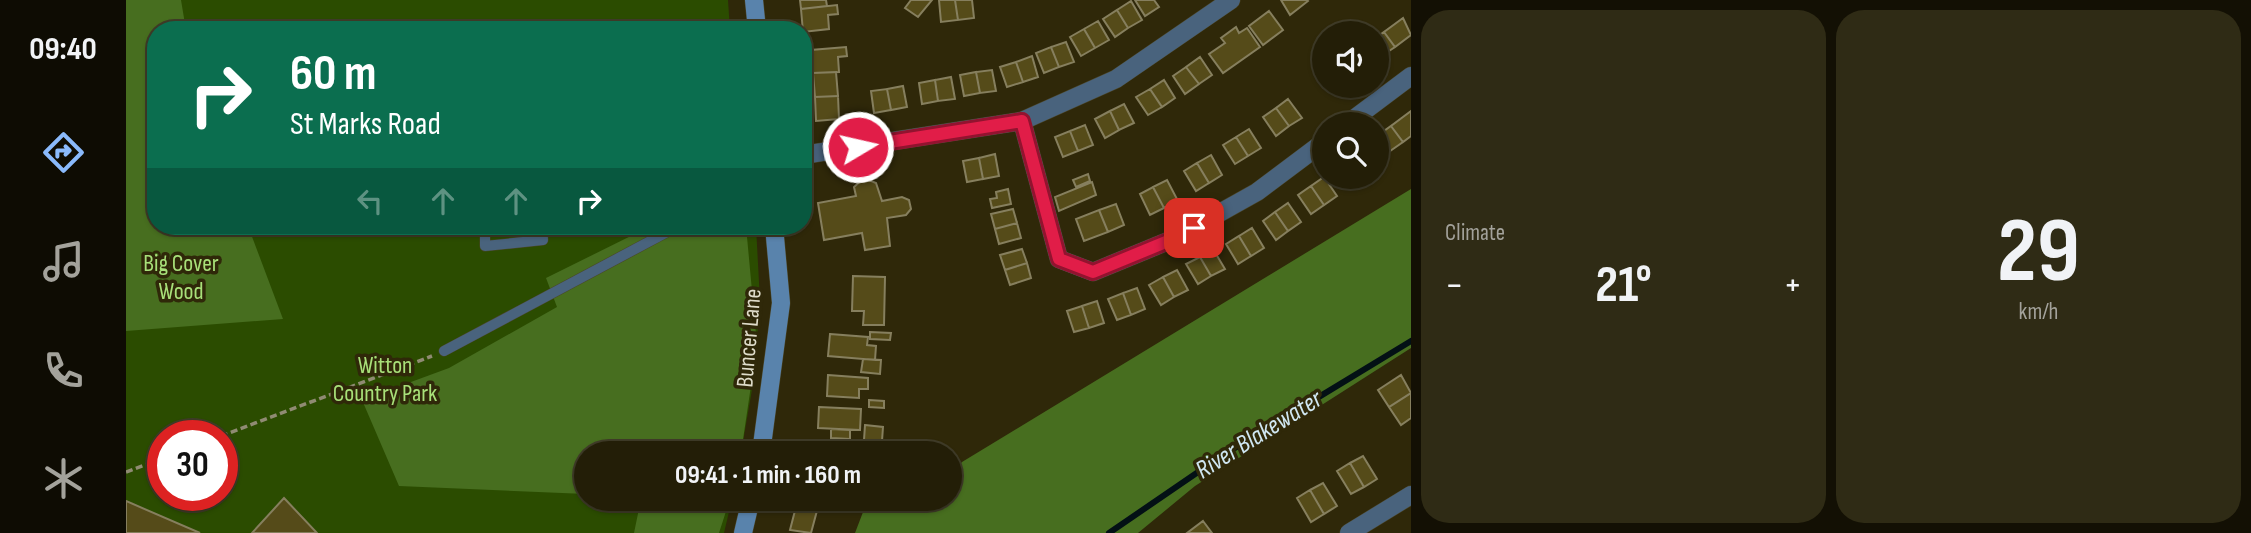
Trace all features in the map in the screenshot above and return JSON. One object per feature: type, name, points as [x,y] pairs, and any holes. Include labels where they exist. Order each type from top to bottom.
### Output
[{"type":"main road","points":[[754,0],[756,21]]},
{"type":"main road","name":"Buncer Lane","points":[[763,441],[781,303],[775,235]]},
{"type":"main road","points":[[743,533],[748,511]]},
{"type":"street","points":[[812,154],[1022,121],[1116,79],[1231,0]]},
{"type":"street","points":[[1363,112],[1411,76]]},
{"type":"street","points":[[1022,121],[1059,259],[1093,272],[1173,239],[1257,192],[1312,151]]},
{"type":"street","points":[[1349,533],[1411,495]]},
{"type":"lane","points":[[485,235],[485,246],[543,240],[543,235]]},
{"type":"lane","points":[[444,351],[662,235]]},
{"type":"path","points":[[238,430],[444,351]]},
{"type":"path","points":[[126,472],[147,464]]},
{"type":"green space","name":"Witton Country Park","points":[[126,0],[728,0],[729,21],[147,21],[147,235],[756,235],[760,301],[754,378],[743,441],[574,441],[574,511],[729,511],[724,533],[126,533]]},
{"type":"green space","name":"Big Cover Wood","points":[[126,0],[181,0],[184,21],[147,21],[147,235],[251,235],[283,319],[126,331]]},
{"type":"green space","points":[[1411,189],[1411,348],[1195,486],[1138,533],[855,533],[863,511],[962,511],[962,462]]},
{"type":"green space","points":[[633,235],[747,235],[757,345],[743,441],[574,441],[574,493],[399,486],[362,400],[449,368],[557,307],[546,278]]},
{"type":"green space","points":[[639,511],[726,511],[719,533],[634,533]]},
{"type":"building","points":[[800,0],[826,0],[827,6],[801,9]]},
{"type":"building","points":[[911,0],[932,0],[918,17],[905,8]]},
{"type":"building","points":[[939,0],[955,0],[958,20],[941,22]]},
{"type":"building","points":[[955,0],[972,0],[974,18],[958,20]]},
{"type":"building","points":[[1135,0],[1154,0],[1159,7],[1145,16]]},
{"type":"building","points":[[1281,0],[1307,0],[1308,1],[1290,15]]},
{"type":"building","points":[[1131,1],[1142,20],[1128,28],[1117,10]]},
{"type":"building","points":[[837,5],[838,14],[828,15],[829,29],[812,31],[812,21],[802,21],[801,9]]},
{"type":"building","points":[[1117,10],[1128,28],[1115,37],[1103,19]]},
{"type":"building","points":[[1269,11],[1283,30],[1263,45],[1249,26]]},
{"type":"building","points":[[1403,18],[1411,35],[1395,47],[1389,39],[1389,28]]},
{"type":"building","points":[[1098,21],[1109,40],[1095,48],[1084,29]]},
{"type":"building","points":[[1236,27],[1239,33],[1247,28],[1260,47],[1223,73],[1209,54],[1225,43],[1221,38]]},
{"type":"building","points":[[1084,29],[1095,48],[1081,56],[1070,37]]},
{"type":"building","points":[[1389,39],[1395,47],[1389,51]]},
{"type":"building","points":[[1066,42],[1074,62],[1059,67],[1051,47]]},
{"type":"building","points":[[846,47],[847,56],[838,57],[839,72],[813,73],[812,50]]},
{"type":"building","points":[[1051,47],[1059,67],[1044,73],[1036,53]]},
{"type":"building","points":[[1032,56],[1038,77],[1023,82],[1016,62]]},
{"type":"building","points":[[1200,57],[1212,75],[1199,84],[1186,67]]},
{"type":"building","points":[[1016,62],[1023,82],[1007,87],[1000,67]]},
{"type":"building","points":[[1186,67],[1199,84],[1185,94],[1173,76]]},
{"type":"building","points":[[992,70],[996,91],[980,93],[976,72]]},
{"type":"building","points":[[836,72],[838,96],[815,97],[813,73]]},
{"type":"building","points":[[976,72],[980,93],[964,96],[960,75]]},
{"type":"building","points":[[951,77],[955,99],[938,101],[935,80]]},
{"type":"building","points":[[935,80],[938,101],[922,104],[919,83]]},
{"type":"building","points":[[1164,80],[1175,98],[1162,107],[1150,89]]},
{"type":"building","points":[[903,86],[907,107],[891,110],[887,89]]},
{"type":"building","points":[[887,89],[891,110],[874,113],[871,91]]},
{"type":"building","points":[[1150,89],[1162,107],[1148,115],[1136,97]]},
{"type":"building","points":[[838,96],[839,119],[816,121],[815,97]]},
{"type":"building","points":[[1288,99],[1302,118],[1289,126],[1276,108]]},
{"type":"building","points":[[1124,104],[1134,123],[1119,130],[1110,111]]},
{"type":"building","points":[[1276,108],[1289,126],[1276,136],[1263,117]]},
{"type":"building","points":[[1110,111],[1119,130],[1105,138],[1095,119]]},
{"type":"building","points":[[1411,111],[1411,136],[1403,142],[1391,126]]},
{"type":"building","points":[[1085,125],[1093,145],[1078,151],[1070,131]]},
{"type":"building","points":[[1391,126],[1403,142],[1389,152]]},
{"type":"building","points":[[1249,129],[1261,148],[1248,156],[1236,137]]},
{"type":"building","points":[[1070,131],[1078,151],[1063,157],[1055,137]]},
{"type":"building","points":[[1236,137],[1248,156],[1235,164],[1223,145]]},
{"type":"building","points":[[995,154],[999,176],[983,179],[979,158]]},
{"type":"building","points":[[1211,155],[1222,175],[1209,183],[1197,163]]},
{"type":"building","points":[[979,158],[983,179],[967,182],[963,161]]},
{"type":"building","points":[[1197,163],[1209,183],[1196,191],[1184,171]]},
{"type":"building","points":[[1088,174],[1090,181],[1076,187],[1073,180]]},
{"type":"building","points":[[864,178],[876,183],[882,201],[902,197],[909,200],[911,209],[906,215],[887,218],[890,246],[865,250],[862,233],[824,240],[818,203],[856,196],[854,187]]},
{"type":"building","points":[[1167,180],[1178,201],[1164,208],[1153,187]]},
{"type":"building","points":[[1092,182],[1096,195],[1059,211],[1055,197]]},
{"type":"building","points":[[1311,186],[1324,205],[1311,214],[1298,195]]},
{"type":"building","points":[[1153,187],[1164,208],[1150,215],[1140,194]]},
{"type":"building","points":[[1008,189],[1011,204],[992,208],[990,199],[997,198],[996,192]]},
{"type":"building","points":[[1313,189],[1332,189],[1337,196],[1324,205]]},
{"type":"building","points":[[1288,203],[1301,222],[1288,231],[1275,212]]},
{"type":"building","points":[[1116,204],[1124,225],[1108,232],[1099,210]]},
{"type":"building","points":[[1013,209],[1017,223],[995,229],[991,214]]},
{"type":"building","points":[[1099,210],[1108,232],[1084,241],[1076,219]]},
{"type":"building","points":[[1275,212],[1288,231],[1276,240],[1263,221]]},
{"type":"building","points":[[1017,223],[1021,238],[999,244],[995,229]]},
{"type":"building","points":[[1252,228],[1264,248],[1251,256],[1239,236]]},
{"type":"building","points":[[1239,236],[1251,256],[1238,264],[1226,244]]},
{"type":"building","points":[[1022,249],[1027,263],[1005,270],[1000,255]]},
{"type":"building","points":[[1213,249],[1225,269],[1211,276],[1200,257]]},
{"type":"building","points":[[1200,257],[1211,276],[1198,284],[1186,264]]},
{"type":"building","points":[[1027,263],[1031,278],[1010,285],[1005,270]]},
{"type":"building","points":[[1177,270],[1188,290],[1174,297],[1163,277]]},
{"type":"building","points":[[853,276],[885,277],[884,325],[863,325],[864,311],[852,311]]},
{"type":"building","points":[[1163,277],[1174,297],[1161,305],[1149,285]]},
{"type":"building","points":[[1137,288],[1145,309],[1131,315],[1123,293]]},
{"type":"building","points":[[1123,293],[1131,315],[1117,320],[1108,299]]},
{"type":"building","points":[[1097,301],[1104,323],[1089,328],[1082,306]]},
{"type":"building","points":[[1082,306],[1089,328],[1074,332],[1067,311]]},
{"type":"building","points":[[870,332],[891,333],[890,340],[870,339]]},
{"type":"building","points":[[830,334],[868,337],[867,345],[876,346],[875,360],[828,356]]},
{"type":"building","points":[[863,359],[881,360],[880,374],[861,372]]},
{"type":"building","points":[[828,375],[868,378],[868,389],[859,389],[859,398],[827,396]]},
{"type":"building","points":[[1401,375],[1411,393],[1389,407],[1378,390]]},
{"type":"building","points":[[1411,393],[1411,418],[1401,425],[1389,407]]},
{"type":"building","points":[[869,400],[884,401],[884,408],[869,407]]},
{"type":"building","points":[[819,407],[861,409],[860,430],[818,428]]},
{"type":"building","points":[[865,425],[883,427],[882,441],[864,440]]},
{"type":"building","points":[[831,429],[850,430],[850,439],[831,438]]},
{"type":"building","points":[[1363,456],[1377,479],[1364,487],[1350,463]]},
{"type":"building","points":[[1350,463],[1364,487],[1351,494],[1337,471]]},
{"type":"building","points":[[1323,483],[1337,506],[1324,514],[1310,490]]},
{"type":"building","points":[[1310,490],[1324,514],[1311,522],[1297,498]]},
{"type":"building","points":[[284,498],[317,533],[252,533]]},
{"type":"building","points":[[126,501],[200,533],[126,533]]},
{"type":"building","points":[[795,511],[817,511],[811,533],[790,530]]},
{"type":"building","points":[[1203,521],[1212,533],[1187,533]]},
{"type":"waterway","name":"River Blakewater","points":[[1109,533],[1220,457],[1411,341]]},
{"type":"route","points":[[858,147],[1022,121],[1059,259],[1093,272],[1194,228]]}]
